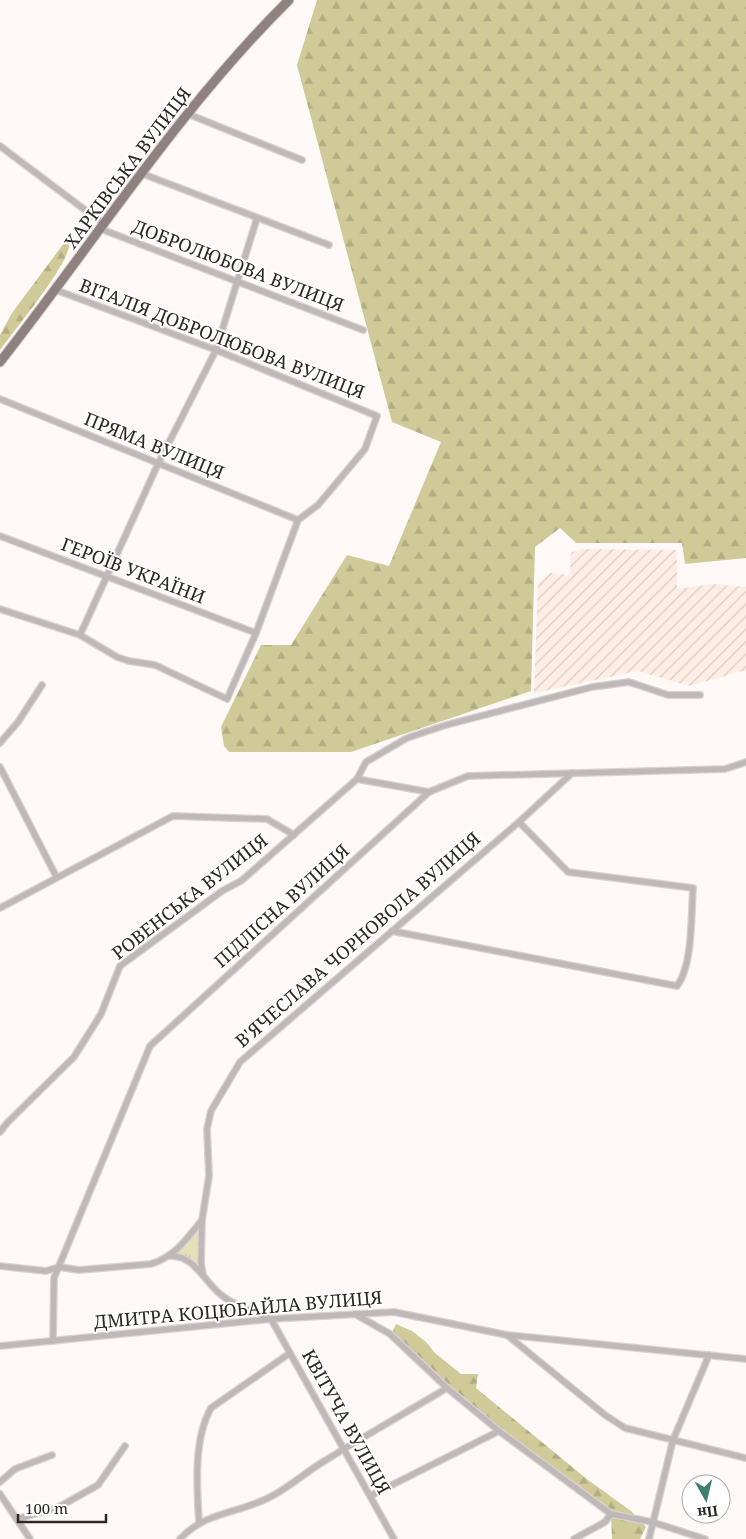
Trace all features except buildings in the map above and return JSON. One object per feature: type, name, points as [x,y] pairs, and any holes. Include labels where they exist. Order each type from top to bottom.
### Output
[{"type":"main road","name":"ХАРКІВСЬКА ВУЛИЦЯ","points":[[0,362],[188,114],[266,23],[289,0]]},
{"type":"street","points":[[188,114],[302,160]]},
{"type":"street","name":"ДОБРОЛЮБОВА ВУЛИЦЯ","points":[[0,146],[103,227],[236,282],[363,330]]},
{"type":"street","points":[[143,174],[329,245]]},
{"type":"street","points":[[80,635],[105,576],[158,464],[216,350],[257,218]]},
{"type":"street","name":"ВІТАЛІЯ ДОБРОЛЮБОВА ВУЛИЦЯ","points":[[56,290],[216,350],[377,416],[365,449],[318,505],[298,520]]},
{"type":"street","name":"ПРЯМА ВУЛИЦЯ","points":[[0,400],[298,520]]},
{"type":"street","points":[[0,609],[80,635],[128,661],[155,666],[227,699],[256,633],[298,520]]},
{"type":"street","name":"ГЕРОЇВ УКРАЇНИ","points":[[0,536],[256,633]]},
{"type":"street","name":"РОВЕНСЬКА ВУЛИЦЯ","points":[[0,1132],[74,1057],[101,1014],[120,966],[222,891],[241,881],[357,779],[366,762],[407,738],[446,725],[592,687],[629,682],[668,695],[700,695]]},
{"type":"street","points":[[0,743],[18,722],[42,685]]},
{"type":"street","name":"ПІДЛІСНА ВУЛИЦЯ","points":[[53,1341],[54,1278],[150,1046],[429,792],[468,776],[725,768],[746,762]]},
{"type":"street","points":[[0,767],[56,876]]},
{"type":"street","name":"В'ЯЧЕСЛАВА ЧОРНОВОЛА ВУЛИЦЯ","points":[[203,1274],[201,1263],[202,1220],[209,1176],[207,1128],[210,1111],[240,1062],[519,822],[572,773]]},
{"type":"street","points":[[357,779],[429,792]]},
{"type":"street","points":[[0,908],[56,876],[174,816],[267,819],[294,835]]},
{"type":"street","points":[[392,931],[677,986],[682,979],[690,938],[693,888],[568,872],[519,822]]},
{"type":"street","points":[[0,1266],[46,1271],[59,1267],[79,1270],[140,1266],[162,1261],[170,1256],[202,1220]]},
{"type":"street","points":[[170,1256],[182,1257],[203,1274],[221,1295],[271,1319]]},
{"type":"street","name":"ДМИТРА КОЦЮБАЙЛА ВУЛИЦЯ","points":[[0,1346],[271,1319],[394,1312],[507,1335],[746,1359]]},
{"type":"street","points":[[355,1314],[390,1334],[447,1388],[499,1430],[611,1514],[652,1522],[704,1539]]},
{"type":"street","name":"КВІТУЧА ВУЛИЦЯ","points":[[271,1319],[394,1539]]},
{"type":"street","points":[[507,1335],[605,1415],[625,1428],[746,1458]]},
{"type":"street","points":[[199,1523],[199,1446],[204,1419],[211,1408],[290,1353]]},
{"type":"street","points":[[649,1539],[674,1440],[709,1355]]},
{"type":"street","points":[[180,1539],[199,1523],[222,1512],[245,1508],[272,1496],[344,1448],[447,1388]]},
{"type":"street","points":[[370,1496],[499,1430]]},
{"type":"street","points":[[17,1519],[59,1507],[98,1485],[125,1446]]},
{"type":"street","points":[[0,1482],[15,1469],[52,1455]]},
{"type":"street","points":[[0,1494],[30,1539]]},
{"type":"street","points":[[574,1539],[605,1522],[611,1514]]},
{"type":"shaded area","points":[[580,549],[677,550],[677,589],[713,584],[746,587],[746,670],[689,686],[638,671],[534,693],[538,583],[550,573],[570,575],[571,553]]},
{"type":"green space","points":[[317,0],[746,0],[746,558],[685,564],[682,543],[576,543],[560,528],[535,547],[531,691],[351,752],[229,752],[224,746],[221,727],[261,645],[291,645],[347,555],[389,566],[441,442],[392,422],[297,65]]},
{"type":"green space","points":[[64,243],[69,245],[67,254],[60,267],[40,298],[0,350],[0,335],[12,313]]},
{"type":"green space","points":[[202,1220],[203,1275],[192,1264],[170,1256]]},
{"type":"green space","points":[[396,1324],[412,1331],[461,1374],[478,1374],[476,1388],[588,1480],[631,1511],[646,1527],[640,1539],[612,1539],[611,1513],[457,1396],[394,1335],[393,1330]]}]
